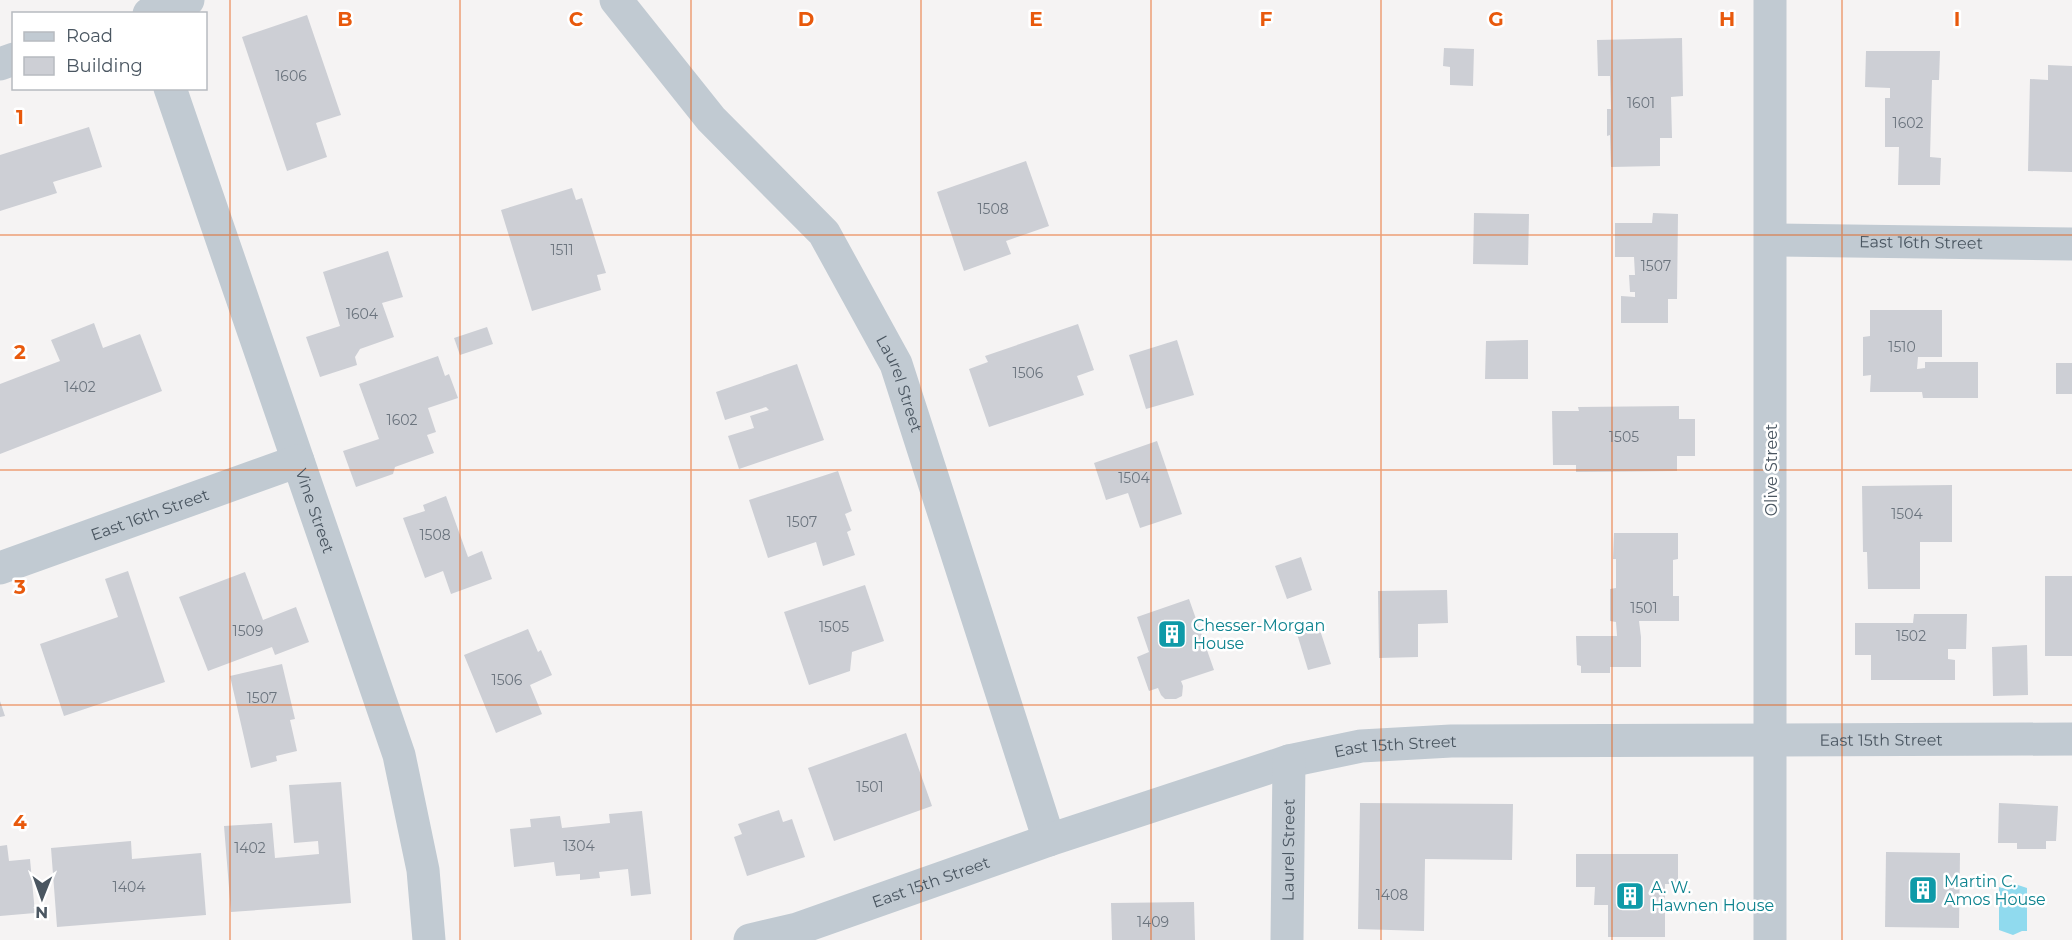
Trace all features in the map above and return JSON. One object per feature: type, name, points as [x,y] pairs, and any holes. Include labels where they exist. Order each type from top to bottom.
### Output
[{"type":"street","points":[[153,12],[188,0]]},
{"type":"street","name":"Laurel Street","points":[[616,0],[711,119],[824,233],[896,364],[1049,840]]},
{"type":"street","name":"Olive Street","points":[[1770,0],[1770,940]]},
{"type":"street","name":"Vine Street","points":[[171,90],[399,755],[423,870],[429,940]]},
{"type":"street","name":"East 16th Street","points":[[1771,240],[2072,244]]},
{"type":"street","name":"East 16th Street","points":[[0,568],[298,461]]},
{"type":"street","name":"East 15th Street","points":[[750,940],[797,935],[1049,840],[1289,761],[1361,746],[1451,741],[2072,739]]},
{"type":"street","name":"Laurel Street","points":[[1287,940],[1289,761]]},
{"type":"water","points":[[2012,883],[2027,888],[2027,931],[2013,935],[1999,930],[1999,887],[2002,888]]},
{"type":"building","points":[[307,15],[341,115],[316,123],[327,157],[287,171],[242,37]]},
{"type":"building","points":[[1682,38],[1683,96],[1671,97],[1672,138],[1660,138],[1660,166],[1611,167],[1610,135],[1607,136],[1607,109],[1611,109],[1610,76],[1598,76],[1597,40]]},
{"type":"building","points":[[1444,48],[1474,49],[1473,86],[1450,85],[1450,67],[1443,66]]},
{"type":"building","points":[[1866,51],[1940,51],[1939,80],[1932,80],[1930,157],[1941,158],[1940,185],[1898,185],[1899,147],[1885,147],[1885,98],[1890,98],[1890,88],[1865,87]]},
{"type":"building","points":[[2048,65],[2072,66],[2072,172],[2028,171],[2030,79],[2048,80]]},
{"type":"building","points":[[89,127],[102,167],[53,182],[57,193],[0,211],[0,155]]},
{"type":"building","points":[[1026,161],[1049,226],[1006,241],[1011,254],[964,271],[937,192]]},
{"type":"building","points":[[572,188],[576,200],[582,198],[606,273],[597,275],[601,290],[532,311],[501,210]]},
{"type":"building","points":[[1474,213],[1529,214],[1528,265],[1473,264]]},
{"type":"building","points":[[1653,213],[1678,214],[1677,299],[1668,299],[1668,323],[1621,323],[1621,296],[1635,297],[1635,292],[1630,292],[1629,275],[1635,275],[1634,257],[1615,257],[1615,223],[1652,223]]},
{"type":"building","points":[[388,251],[403,297],[382,303],[394,337],[360,349],[355,357],[357,365],[320,377],[306,337],[340,326],[323,272]]},
{"type":"building","points":[[1870,310],[1942,310],[1942,357],[1918,357],[1917,369],[1925,368],[1925,362],[1978,362],[1978,398],[1923,398],[1922,392],[1870,392],[1871,375],[1863,376],[1863,337],[1870,336]]},
{"type":"building","points":[[94,323],[103,348],[140,334],[162,391],[0,454],[0,384],[60,361],[51,340]]},
{"type":"building","points":[[1078,324],[1094,370],[1077,376],[1084,395],[989,427],[969,369],[988,362],[985,356]]},
{"type":"building","points":[[487,327],[493,344],[460,355],[454,338]]},
{"type":"building","points":[[1177,340],[1194,395],[1146,409],[1129,355]]},
{"type":"building","points":[[1528,340],[1528,379],[1485,379],[1486,341]]},
{"type":"building","points":[[438,356],[445,376],[449,374],[458,398],[428,408],[436,432],[427,435],[434,453],[395,467],[393,474],[356,487],[343,451],[379,439],[359,384]]},
{"type":"building","points":[[2056,363],[2072,363],[2072,394],[2056,394]]},
{"type":"building","points":[[797,364],[824,440],[739,469],[728,436],[754,428],[750,416],[769,410],[766,407],[725,420],[716,392]]},
{"type":"building","points":[[1679,406],[1679,419],[1695,419],[1695,456],[1677,456],[1677,471],[1576,472],[1576,465],[1553,465],[1552,411],[1579,411],[1578,407]]},
{"type":"building","points":[[1157,441],[1182,514],[1140,528],[1128,493],[1106,500],[1094,463]]},
{"type":"building","points":[[838,471],[852,511],[845,514],[851,530],[847,532],[855,555],[823,566],[816,542],[768,558],[749,500]]},
{"type":"building","points":[[1952,485],[1952,542],[1920,542],[1920,589],[1868,589],[1867,552],[1863,552],[1862,486]]},
{"type":"building","points":[[446,496],[468,557],[482,551],[492,579],[451,594],[443,571],[425,578],[403,518],[425,511],[423,505]]},
{"type":"building","points":[[1614,533],[1678,533],[1678,559],[1673,560],[1673,596],[1679,596],[1679,621],[1639,621],[1641,667],[1610,667],[1610,673],[1581,673],[1581,666],[1577,665],[1576,636],[1617,636],[1616,622],[1610,621],[1610,589],[1616,588],[1616,559],[1613,559]]},
{"type":"building","points":[[1301,557],[1312,590],[1287,599],[1275,566]]},
{"type":"building","points":[[128,571],[165,682],[64,716],[40,644],[118,617],[105,579]]},
{"type":"building","points":[[245,572],[263,620],[296,607],[309,642],[275,655],[272,647],[208,671],[179,597]]},
{"type":"building","points":[[2045,576],[2072,576],[2072,656],[2045,656]]},
{"type":"building","points":[[865,585],[884,641],[852,652],[850,671],[809,685],[784,612]]},
{"type":"building","points":[[1447,590],[1448,623],[1418,624],[1418,657],[1379,658],[1378,591]]},
{"type":"building","name":"Chesser-Morgan House","points":[[1189,599],[1214,670],[1181,681],[1182,696],[1176,699],[1165,699],[1158,688],[1149,691],[1137,657],[1149,652],[1137,617]]},
{"type":"building","points":[[1914,614],[1967,614],[1966,649],[1948,649],[1948,659],[1955,660],[1955,680],[1871,680],[1871,655],[1855,655],[1855,623],[1913,623]]},
{"type":"building","points":[[1319,627],[1331,664],[1308,670],[1297,634]]},
{"type":"building","points":[[528,629],[538,652],[541,650],[552,675],[530,685],[542,714],[496,733],[464,655]]},
{"type":"building","points":[[2027,645],[2028,695],[1993,696],[1992,647]]},
{"type":"building","points":[[282,664],[295,719],[290,720],[297,751],[276,756],[277,761],[251,768],[230,676]]},
{"type":"building","points":[[0,701],[5,716],[0,717]]},
{"type":"building","points":[[906,733],[932,806],[834,841],[808,768]]},
{"type":"building","points":[[341,782],[351,903],[231,912],[224,826],[272,823],[275,858],[319,854],[318,841],[294,843],[289,785]]},
{"type":"building","points":[[1360,803],[1513,804],[1512,860],[1425,859],[1424,931],[1358,929]]},
{"type":"building","points":[[1999,803],[2058,806],[2056,841],[2046,841],[2046,849],[2017,849],[2017,843],[1998,843]]},
{"type":"building","points":[[779,810],[783,822],[792,819],[805,857],[747,876],[734,837],[742,834],[738,824]]},
{"type":"building","points":[[642,811],[651,894],[631,896],[628,869],[599,872],[600,878],[580,880],[580,874],[556,876],[554,862],[514,867],[510,829],[531,827],[530,819],[560,816],[562,828],[610,823],[609,814]]},
{"type":"building","points":[[131,841],[132,859],[201,853],[206,915],[57,927],[51,848]]},
{"type":"building","points":[[7,845],[9,861],[30,859],[35,913],[0,916],[0,846]]},
{"type":"building","name":"Martin C. Amos House","points":[[1886,852],[1960,853],[1959,928],[1885,927]]},
{"type":"building","name":"A. W. Hawnen House","points":[[1576,854],[1678,854],[1678,884],[1665,884],[1665,937],[1608,937],[1608,905],[1594,905],[1595,887],[1576,887]]},
{"type":"building","points":[[1194,902],[1195,940],[1112,940],[1111,903]]},
{"type":"place","name":"Chesser-Morgan House","points":[[1172,634]]},
{"type":"place","name":"Martin C. Amos House","points":[[1923,890]]},
{"type":"place","name":"A. W. Hawnen House","points":[[1630,896]]}]
